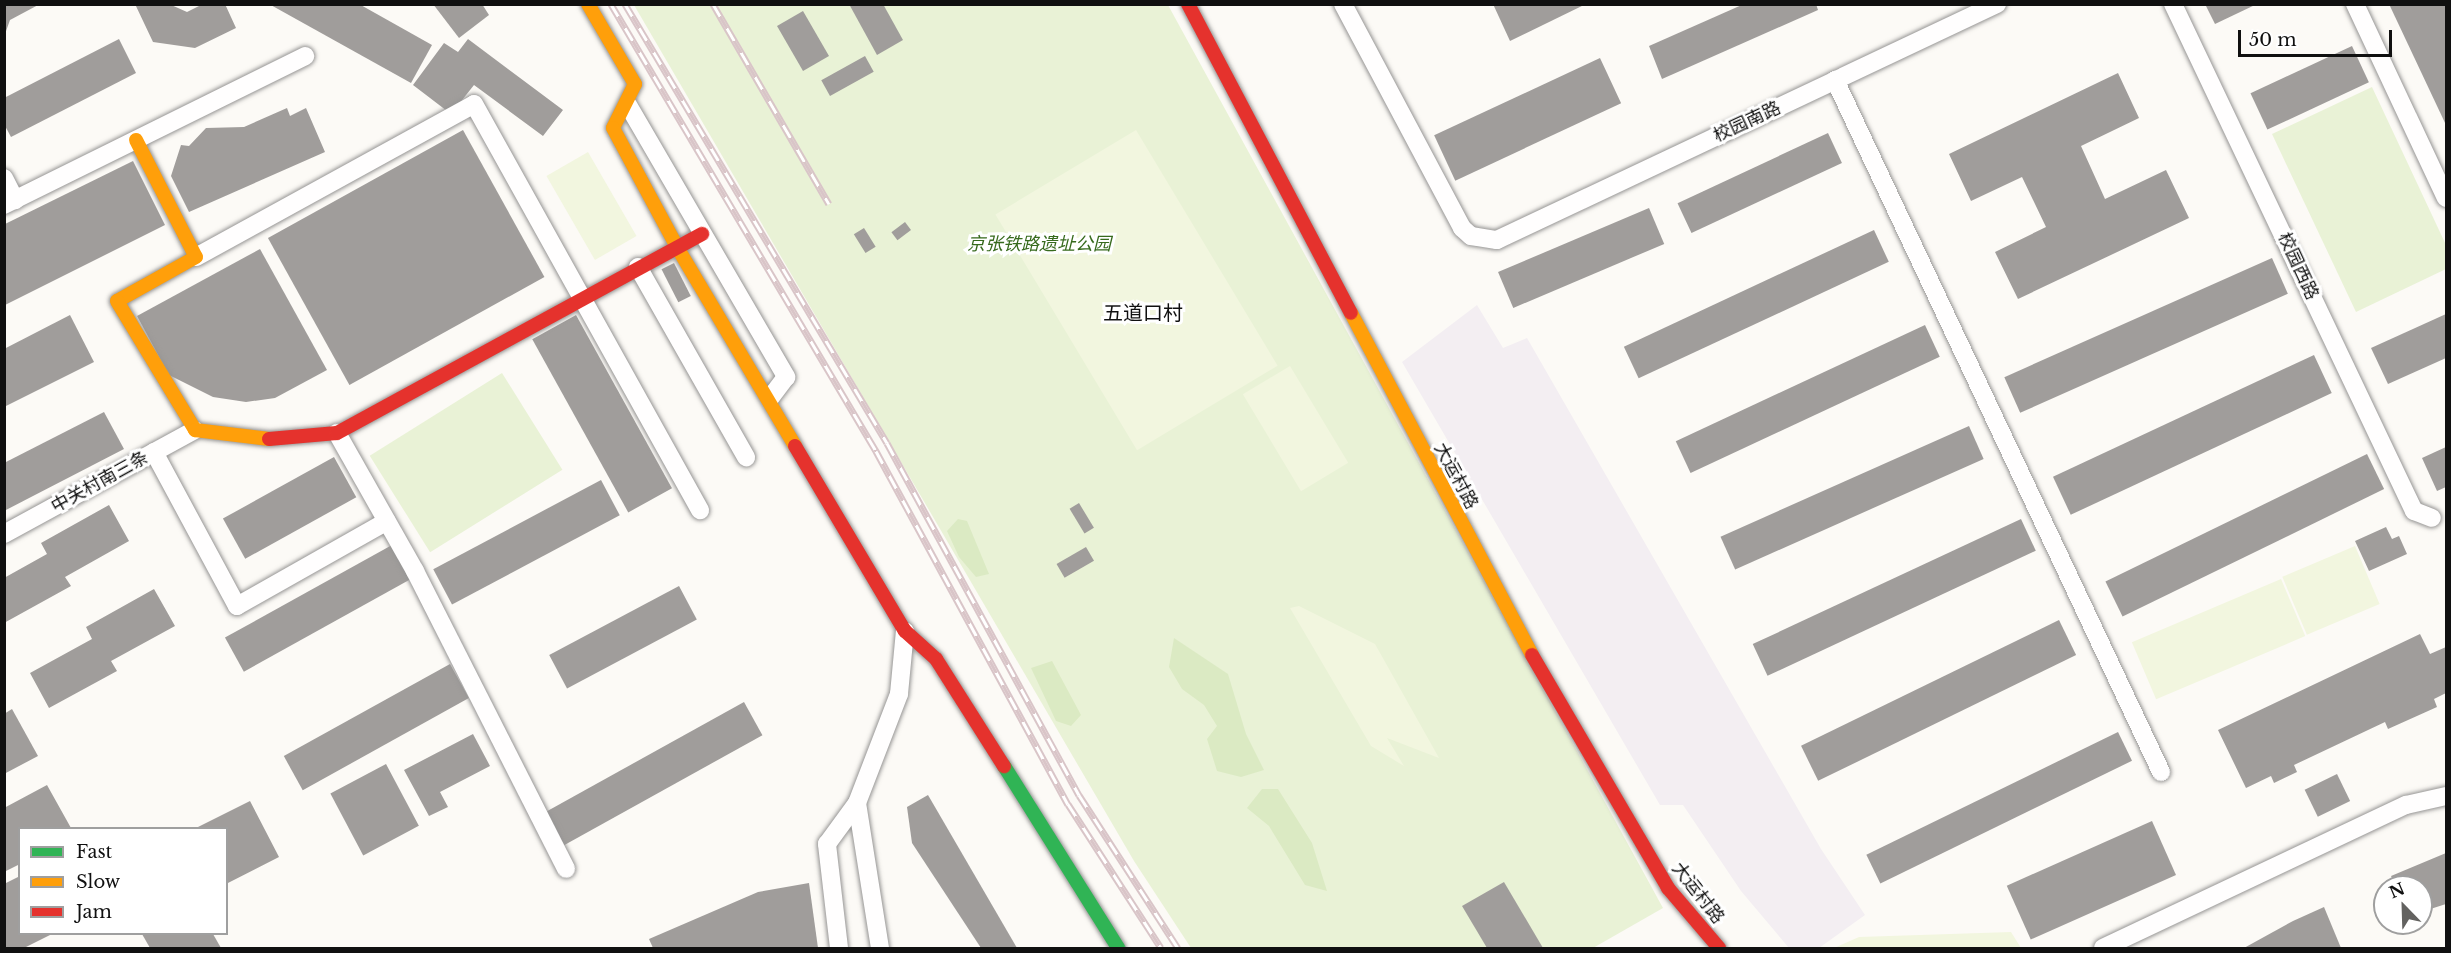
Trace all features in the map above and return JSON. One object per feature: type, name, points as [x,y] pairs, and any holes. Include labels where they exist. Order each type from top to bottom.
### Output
[{"type":"street","points":[[588,4],[636,84],[628,105],[613,128],[677,247],[770,398],[905,631],[936,659],[1118,948]]},
{"type":"street","name":"大运村路","points":[[1188,4],[1517,630],[1650,860],[1719,948]]},
{"type":"street","name":"校园南路","points":[[1343,4],[1462,228],[1471,236],[1497,240],[1997,4]]},
{"type":"street","name":"校园西路","points":[[2173,4],[2414,511],[2432,518]]},
{"type":"street","points":[[2355,4],[2446,198]]},
{"type":"street","points":[[4,178],[10,202],[305,56]]},
{"type":"street","points":[[1835,81],[2161,772]]},
{"type":"street","points":[[700,510],[582,296],[474,104],[117,301],[195,430],[251,440],[338,433],[582,296],[702,234]]},
{"type":"street","points":[[628,105],[786,377],[770,398]]},
{"type":"street","points":[[136,140],[196,257]]},
{"type":"street","points":[[638,267],[746,457]]},
{"type":"street","name":"中关村南三条","points":[[4,534],[195,430]]},
{"type":"street","points":[[338,433],[387,521],[566,869]]},
{"type":"street","points":[[154,452],[237,606],[387,521]]},
{"type":"street","points":[[839,948],[827,844],[857,803],[899,694],[905,631]]},
{"type":"street","points":[[2103,948],[2406,805],[2446,796]]},
{"type":"street","points":[[857,803],[880,948]]},
{"type":"shaded area","points":[[1477,305],[1503,348],[1527,338],[1821,849],[1865,915],[1819,948],[1789,948],[1741,891],[1683,805],[1660,805],[1402,362]]},
{"type":"green space","name":"京张铁路遗址公园","points":[[634,5],[1168,5],[1663,908],[1593,948],[1191,948],[1134,861]]},
{"type":"green space","points":[[2372,87],[2446,245],[2446,269],[2356,312],[2272,134]]},
{"type":"green space","points":[[1136,130],[1278,366],[1137,450],[995,214]]},
{"type":"green space","points":[[588,152],[636,236],[595,260],[546,176]]},
{"type":"green space","points":[[1290,366],[1348,463],[1301,491],[1243,394]]},
{"type":"green space","points":[[502,373],[562,470],[430,552],[370,456]]},
{"type":"green space","points":[[958,519],[967,521],[989,574],[976,577],[959,557],[947,531]]},
{"type":"green space","points":[[2355,546],[2380,604],[2307,635],[2282,577]]},
{"type":"green space","points":[[2281,579],[2305,636],[2156,699],[2132,642]]},
{"type":"green space","points":[[1299,606],[1375,644],[1439,758],[1387,738],[1404,766],[1371,746],[1290,608]]},
{"type":"green space","points":[[1174,638],[1228,674],[1246,734],[1264,770],[1241,777],[1217,771],[1207,739],[1217,726],[1204,705],[1182,689],[1169,667]]},
{"type":"green space","points":[[1052,661],[1081,715],[1071,726],[1056,721],[1031,668]]},
{"type":"green space","points":[[1262,789],[1278,789],[1312,843],[1327,891],[1305,885],[1269,826],[1247,808]]},
{"type":"green space","points":[[2011,932],[2021,948],[1834,948],[1859,937]]},
{"type":"building","points":[[4,4],[40,4],[10,20],[5,34]]},
{"type":"building","points":[[135,4],[169,4],[187,12],[203,4],[225,4],[236,28],[195,48],[153,42]]},
{"type":"building","points":[[269,4],[359,4],[432,45],[411,83]]},
{"type":"building","points":[[433,4],[482,4],[489,15],[459,38]]},
{"type":"building","points":[[849,4],[883,4],[903,40],[877,55]]},
{"type":"building","points":[[1493,4],[1586,4],[1510,41]]},
{"type":"building","points":[[1744,4],[1816,4],[1818,10],[1662,79],[1649,46]]},
{"type":"building","points":[[2205,4],[2257,4],[2215,24]]},
{"type":"building","points":[[2389,4],[2446,4],[2446,125]]},
{"type":"building","points":[[803,11],[829,56],[803,71],[777,26]]},
{"type":"building","points":[[119,39],[136,73],[11,137],[4,124],[4,98]]},
{"type":"building","points":[[468,39],[563,110],[543,136],[474,85],[451,114],[413,85],[444,43],[458,52]]},
{"type":"building","points":[[2352,46],[2369,82],[2267,130],[2250,93]]},
{"type":"building","points":[[865,56],[874,72],[830,96],[821,80]]},
{"type":"building","points":[[1600,58],[1621,103],[1455,181],[1434,135]]},
{"type":"building","points":[[2118,73],[2139,118],[2081,146],[2105,199],[2166,170],[2189,218],[2018,299],[1995,252],[2046,227],[2022,177],[1971,201],[1949,154]]},
{"type":"building","points":[[287,108],[290,116],[306,108],[325,152],[189,212],[171,176],[181,145],[189,146],[206,128],[244,127]]},
{"type":"building","points":[[463,130],[544,277],[349,385],[268,238]]},
{"type":"building","points":[[1828,133],[1842,163],[1691,233],[1678,203]]},
{"type":"building","points":[[133,161],[165,225],[5,305],[5,224]]},
{"type":"building","points":[[1649,208],[1664,244],[1513,308],[1498,272]]},
{"type":"building","points":[[905,222],[911,230],[897,240],[891,232]]},
{"type":"building","points":[[864,228],[876,247],[865,253],[854,234]]},
{"type":"building","points":[[1874,230],[1889,262],[1639,378],[1624,347]]},
{"type":"building","points":[[260,249],[327,370],[275,398],[246,402],[213,397],[169,375],[137,316]]},
{"type":"building","points":[[2272,258],[2288,294],[2020,413],[2004,377]]},
{"type":"building","points":[[674,263],[691,296],[678,302],[662,269]]},
{"type":"building","points":[[2446,314],[2446,358],[2388,384],[2371,348]]},
{"type":"building","points":[[70,315],[94,362],[4,407],[4,349]]},
{"type":"building","points":[[576,315],[672,488],[628,512],[532,339]]},
{"type":"building","points":[[1925,325],[1940,357],[1691,473],[1676,441]]},
{"type":"building","points":[[2314,355],[2332,393],[2071,515],[2053,477]]},
{"type":"building","points":[[104,412],[124,449],[4,511],[4,463]]},
{"type":"building","points":[[1969,426],[1984,459],[1735,570],[1721,537]]},
{"type":"building","points":[[2446,447],[2446,487],[2437,491],[2422,458]]},
{"type":"building","points":[[2367,454],[2384,489],[2123,617],[2105,582]]},
{"type":"building","points":[[334,457],[356,497],[245,559],[223,519]]},
{"type":"building","points":[[601,480],[620,515],[452,605],[433,569]]},
{"type":"building","points":[[1079,503],[1094,528],[1085,534],[1070,509]]},
{"type":"building","points":[[109,505],[129,541],[65,577],[71,586],[4,623],[4,578],[47,554],[41,543]]},
{"type":"building","points":[[2021,519],[2036,551],[1768,676],[1753,644]]},
{"type":"building","points":[[2386,527],[2392,539],[2399,536],[2407,554],[2369,571],[2355,541]]},
{"type":"building","points":[[392,545],[411,579],[244,672],[225,638]]},
{"type":"building","points":[[1086,547],[1094,561],[1065,578],[1057,564]]},
{"type":"building","points":[[679,586],[697,620],[567,689],[549,655]]},
{"type":"building","points":[[154,589],[175,626],[111,661],[117,671],[49,708],[30,673],[92,639],[86,627]]},
{"type":"building","points":[[2059,620],[2076,655],[1818,781],[1801,746]]},
{"type":"building","points":[[2420,634],[2430,654],[2446,647],[2446,693],[2434,699],[2437,707],[2388,729],[2385,722],[2294,765],[2297,772],[2274,783],[2271,776],[2246,788],[2218,730]]},
{"type":"building","points":[[450,664],[469,698],[303,790],[284,756]]},
{"type":"building","points":[[744,702],[762,735],[559,848],[540,815]]},
{"type":"building","points":[[12,709],[38,756],[4,774],[4,714]]},
{"type":"building","points":[[2118,732],[2132,761],[1880,884],[1866,855]]},
{"type":"building","points":[[473,734],[490,766],[440,792],[448,807],[429,816],[404,770]]},
{"type":"building","points":[[386,764],[419,826],[363,855],[330,794]]},
{"type":"building","points":[[2337,774],[2350,801],[2318,817],[2305,790]]},
{"type":"building","points":[[47,785],[70,827],[18,827],[18,865],[4,872],[4,808]]},
{"type":"building","points":[[928,795],[1017,948],[981,948],[912,843],[907,807]]},
{"type":"building","points":[[250,801],[279,857],[228,883],[228,827],[198,827]]},
{"type":"building","points":[[2152,821],[2176,875],[2031,940],[2007,886]]},
{"type":"building","points":[[2446,853],[2446,904],[2433,908],[2433,875],[2393,875]]},
{"type":"building","points":[[18,877],[18,935],[50,935],[24,948],[4,948],[4,884]]},
{"type":"building","points":[[1504,882],[1543,948],[1487,948],[1462,906]]},
{"type":"building","points":[[809,883],[818,948],[653,948],[649,939],[758,892]]},
{"type":"building","points":[[2324,907],[2341,948],[2244,948],[2293,921]]},
{"type":"building","points":[[143,935],[214,935],[221,948],[150,948]]},
{"type":"railway","points":[[611,4],[876,451],[1068,804],[1161,948]]},
{"type":"railway","points":[[625,4],[887,443],[1079,795],[1178,948]]},
{"type":"railway","points":[[713,4],[829,204]]},
{"type":"traffic: fast","points":[[1004,766],[1118,948]]},
{"type":"traffic: slow","points":[[588,4],[635,84],[613,128],[677,247],[795,446]]},
{"type":"traffic: slow","points":[[136,140],[196,257],[117,301],[195,430],[269,439]]},
{"type":"traffic: slow","points":[[1351,313],[1532,655]]},
{"type":"traffic: jam","points":[[1188,4],[1351,313]]},
{"type":"traffic: jam","points":[[269,439],[337,433],[702,234]]},
{"type":"traffic: jam","points":[[795,446],[905,631],[936,659],[1004,766]]},
{"type":"traffic: jam","points":[[1532,655],[1668,888],[1719,948]]},
{"type":"district","name":"五道口村","points":[[1143,313]]}]
